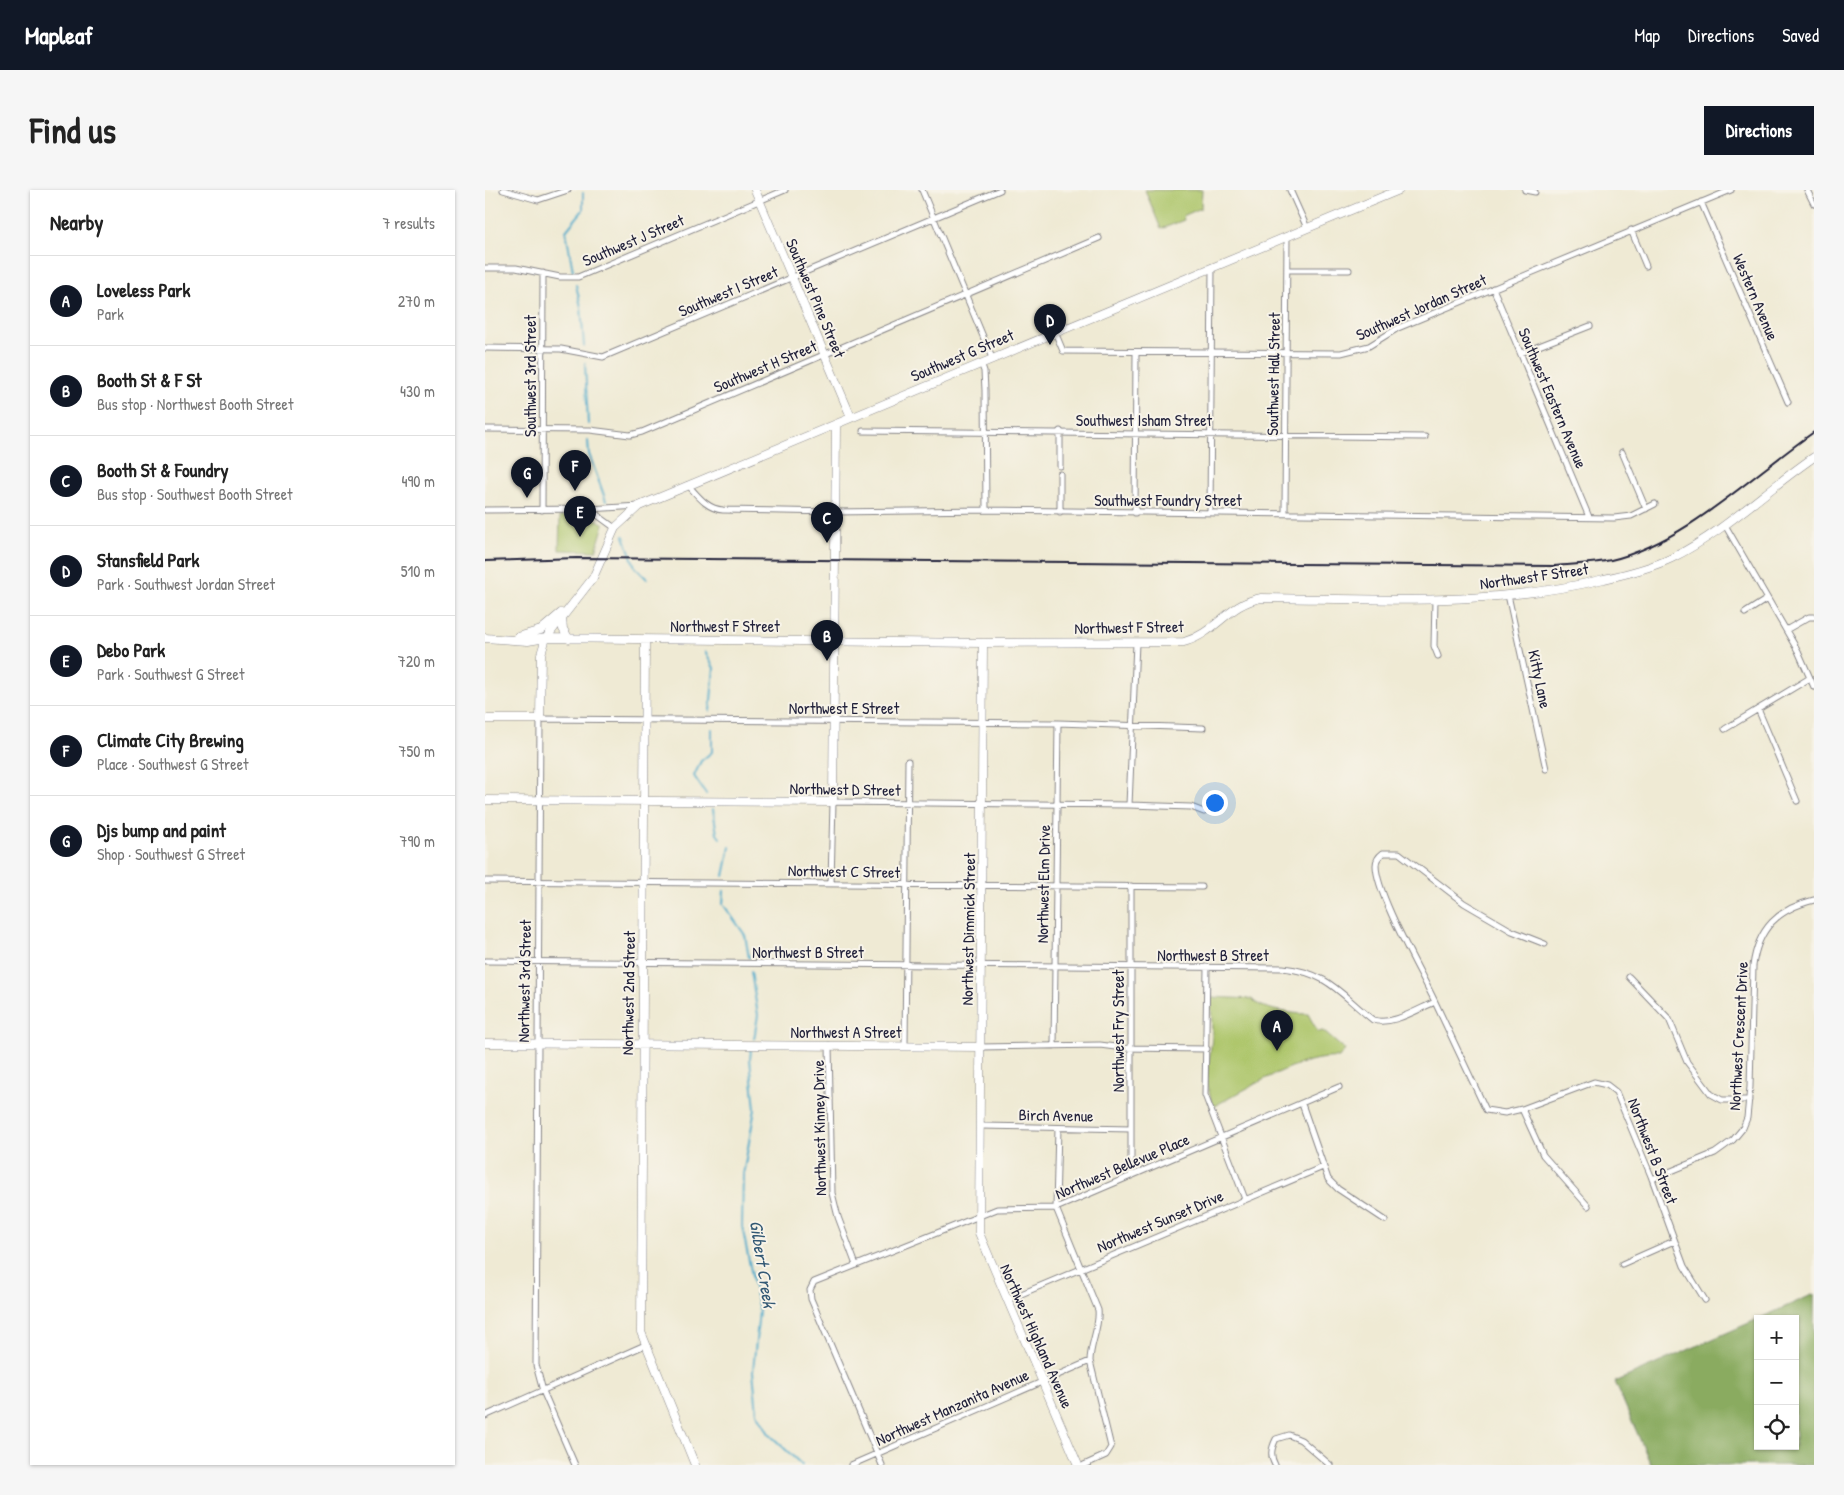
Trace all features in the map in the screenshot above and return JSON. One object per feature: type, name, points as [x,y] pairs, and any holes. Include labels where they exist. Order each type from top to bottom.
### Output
[{"type":"street","points":[[503,190],[533,200],[544,199],[568,190]]},
{"type":"street","name":"Southwest Pine Street","points":[[755,190],[851,417]]},
{"type":"street","name":"Southwest J Street","points":[[485,268],[516,268],[560,277],[578,277],[785,190]]},
{"type":"street","points":[[922,190],[992,358]]},
{"type":"street","name":"Southwest I Street","points":[[485,348],[561,349],[603,357],[1000,190]]},
{"type":"street","points":[[1290,190],[1307,228]]},
{"type":"street","name":"Southwest G Street","points":[[485,510],[589,509],[639,506],[981,362],[1399,190]]},
{"type":"street","points":[[1525,190],[1535,192]]},
{"type":"street","name":"Southwest Jordan Street","points":[[1055,332],[1063,351],[1341,354],[1369,346],[1398,328],[1731,190]]},
{"type":"street","points":[[1807,190],[1814,204]]},
{"type":"street","name":"Western Avenue","points":[[1701,202],[1788,402]]},
{"type":"street","points":[[1631,230],[1646,266]]},
{"type":"street","name":"Southwest Hall Street","points":[[1285,513],[1287,236]]},
{"type":"street","name":"Southwest H Street","points":[[485,429],[590,430],[630,434],[642,432],[1099,238]]},
{"type":"street","points":[[1210,512],[1212,267]]},
{"type":"street","points":[[1287,270],[1349,270]]},
{"type":"street","name":"Southwest 3rd Street","points":[[542,510],[543,273]]},
{"type":"street","name":"Southwest Eastern Avenue","points":[[1493,288],[1589,517]]},
{"type":"street","points":[[1521,353],[1590,326]]},
{"type":"street","points":[[1135,512],[1136,352]]},
{"type":"street","points":[[981,362],[984,371],[986,510]]},
{"type":"street","points":[[831,884],[836,424]]},
{"type":"street","name":"Southwest Isham Street","points":[[863,431],[1060,431],[1425,436]]},
{"type":"street","points":[[1060,431],[1060,466]]},
{"type":"street","points":[[1622,452],[1646,509]]},
{"type":"street","name":"Northwest F Street","points":[[485,638],[532,640],[546,638],[983,643],[1173,643],[1191,640],[1213,629],[1238,606],[1261,598],[1435,599],[1508,595],[1571,587],[1641,570],[1683,552],[1725,525],[1814,457]]},
{"type":"street","points":[[1060,474],[1060,512]]},
{"type":"street","name":"Southwest Foundry Street","points":[[688,486],[714,510],[835,512],[986,510],[1625,518],[1655,504]]},
{"type":"street","name":"Northwest 3rd Street","points":[[575,1465],[543,1391],[536,1365],[541,654],[546,638],[587,587],[615,528],[639,506]]},
{"type":"street","points":[[589,509],[615,528]]},
{"type":"street","points":[[1725,525],[1786,630],[1814,688]]},
{"type":"street","name":"Northwest 3rd Street","points":[[508,638],[530,634],[545,628],[587,587]]},
{"type":"street","name":"Kitty Lane","points":[[1508,595],[1547,769]]},
{"type":"street","points":[[1435,599],[1434,646],[1438,656]]},
{"type":"street","points":[[1745,612],[1767,600]]},
{"type":"street","points":[[1786,630],[1809,617],[1814,617]]},
{"type":"street","points":[[562,618],[563,629],[569,639]]},
{"type":"street","points":[[532,640],[541,654]]},
{"type":"street","name":"Northwest 2nd Street","points":[[645,640],[641,1044],[641,1332],[645,1346],[695,1465]]},
{"type":"street","name":"Northwest Dimmick Street","points":[[980,1216],[983,643]]},
{"type":"street","points":[[1129,805],[1135,643]]},
{"type":"street","points":[[1725,728],[1810,678]]},
{"type":"street","points":[[1758,708],[1797,801]]},
{"type":"street","name":"Northwest E Street","points":[[485,719],[1058,723],[1203,728]]},
{"type":"street","name":"Northwest Elm Drive","points":[[1054,1046],[1058,723]]},
{"type":"street","points":[[905,1046],[908,761]]},
{"type":"street","name":"Northwest D Street","points":[[485,800],[1129,805],[1191,807],[1204,812]]},
{"type":"street","points":[[1435,1002],[1379,882],[1376,860],[1383,853],[1399,853],[1464,903],[1512,931],[1545,944]]},
{"type":"street","name":"Northwest C Street","points":[[485,881],[1202,886]]},
{"type":"street","name":"Northwest Fry Street","points":[[1131,886],[1131,1176]]},
{"type":"street","name":"Northwest Crescent Drive","points":[[1652,1179],[1725,1148],[1743,1128],[1747,1118],[1749,1100],[1753,966],[1756,950],[1763,932],[1775,918],[1790,908],[1814,900]]},
{"type":"street","name":"Northwest B Street","points":[[485,961],[1283,968],[1310,972],[1326,980],[1373,1020],[1379,1022],[1399,1018],[1435,1002],[1482,1105],[1491,1112],[1505,1113],[1522,1109],[1588,1083],[1601,1082],[1607,1085],[1619,1098],[1652,1179],[1684,1266],[1705,1300]]},
{"type":"street","points":[[1207,967],[1205,1094],[1220,1138],[1245,1199]]},
{"type":"street","points":[[1629,977],[1669,1019],[1691,1070],[1711,1094],[1722,1100],[1749,1100]]},
{"type":"street","name":"Northwest A Street","points":[[485,1043],[905,1046],[1100,1045],[1131,1048],[1207,1049]]},
{"type":"street","name":"Northwest Kinney Drive","points":[[829,1045],[831,1193],[837,1217],[856,1265]]},
{"type":"street","name":"Northwest Bellevue Place","points":[[877,1453],[811,1299],[810,1290],[814,1282],[997,1209],[1056,1208],[1339,1087]]},
{"type":"street","points":[[1301,1104],[1323,1166],[1333,1185],[1385,1220]]},
{"type":"street","points":[[1522,1109],[1543,1155],[1588,1206]]},
{"type":"street","name":"Birch Avenue","points":[[981,1126],[1131,1129]]},
{"type":"street","points":[[1058,1128],[1056,1208],[1099,1314],[1091,1342],[1090,1361],[1111,1450],[1106,1455],[1084,1465]]},
{"type":"street","name":"Northwest Sunset Drive","points":[[1007,1300],[1323,1166]]},
{"type":"street","name":"Northwest Highland Avenue","points":[[980,1216],[980,1239],[1079,1465]]},
{"type":"street","points":[[1622,1264],[1674,1241]]},
{"type":"street","points":[[485,1416],[645,1346]]},
{"type":"street","name":"Northwest Manzanita Avenue","points":[[851,1465],[1090,1361]]},
{"type":"street","points":[[1275,1465],[1271,1452],[1273,1445],[1276,1439],[1289,1435],[1301,1440],[1330,1465]]},
{"type":"street","points":[[877,1453],[882,1465]]},
{"type":"green space","points":[[1145,190],[1202,190],[1201,208],[1183,216],[1184,220],[1161,229]]},
{"type":"green space","points":[[560,516],[594,518],[604,524],[596,551],[559,550]]},
{"type":"green space","points":[[1211,997],[1252,999],[1256,1003],[1270,1009],[1308,1014],[1318,1032],[1323,1031],[1345,1050],[1339,1058],[1308,1061],[1275,1074],[1214,1106],[1208,1088],[1212,1036]]},
{"type":"green space","points":[[1814,1294],[1814,1465],[1651,1465],[1615,1382],[1754,1321],[1754,1450],[1799,1450],[1799,1315],[1767,1315]]},
{"type":"waterway","name":"Gilbert Creek","points":[[573,271],[566,231],[583,210],[583,193]]},
{"type":"waterway","name":"Gilbert Creek","points":[[576,285],[581,307],[584,346]]},
{"type":"waterway","name":"Gilbert Creek","points":[[585,363],[588,424]]},
{"type":"waterway","name":"Gilbert Creek","points":[[588,441],[589,454],[606,501]]},
{"type":"waterway","name":"Gilbert Creek","points":[[624,536],[635,567],[647,579]]},
{"type":"waterway","name":"Gilbert Creek","points":[[705,652],[714,668],[710,711]]},
{"type":"waterway","name":"Gilbert Creek","points":[[706,794],[694,776],[701,761],[712,752],[712,729]]},
{"type":"waterway","name":"Gilbert Creek","points":[[713,809],[717,834],[720,838]]},
{"type":"waterway","name":"Gilbert Creek","points":[[724,876],[730,847]]},
{"type":"waterway","name":"Gilbert Creek","points":[[724,891],[723,904],[745,935],[749,958]]},
{"type":"waterway","name":"Gilbert Creek","points":[[751,972],[758,1015],[754,1039]]},
{"type":"waterway","name":"Gilbert Creek","points":[[751,1050],[750,1059],[755,1109],[743,1175],[742,1226],[759,1311],[753,1371],[757,1413],[769,1434],[802,1465]]},
{"type":"railway","points":[[485,561],[576,558],[1554,566],[1590,563],[1611,560],[1639,551],[1692,523],[1814,432]]},
{"type":"place","name":"Stansfield Park","points":[[1050,345]]},
{"type":"place","name":"Climate City Brewing","points":[[575,491]]},
{"type":"place","name":"Djs bump and paint","points":[[527,498]]},
{"type":"place","name":"Debo Park","points":[[580,537]]},
{"type":"place","name":"Booth St & Foundry","points":[[827,543]]},
{"type":"place","name":"Booth St & F St","points":[[827,661]]},
{"type":"place","name":"Loveless Park","points":[[1277,1051]]}]
